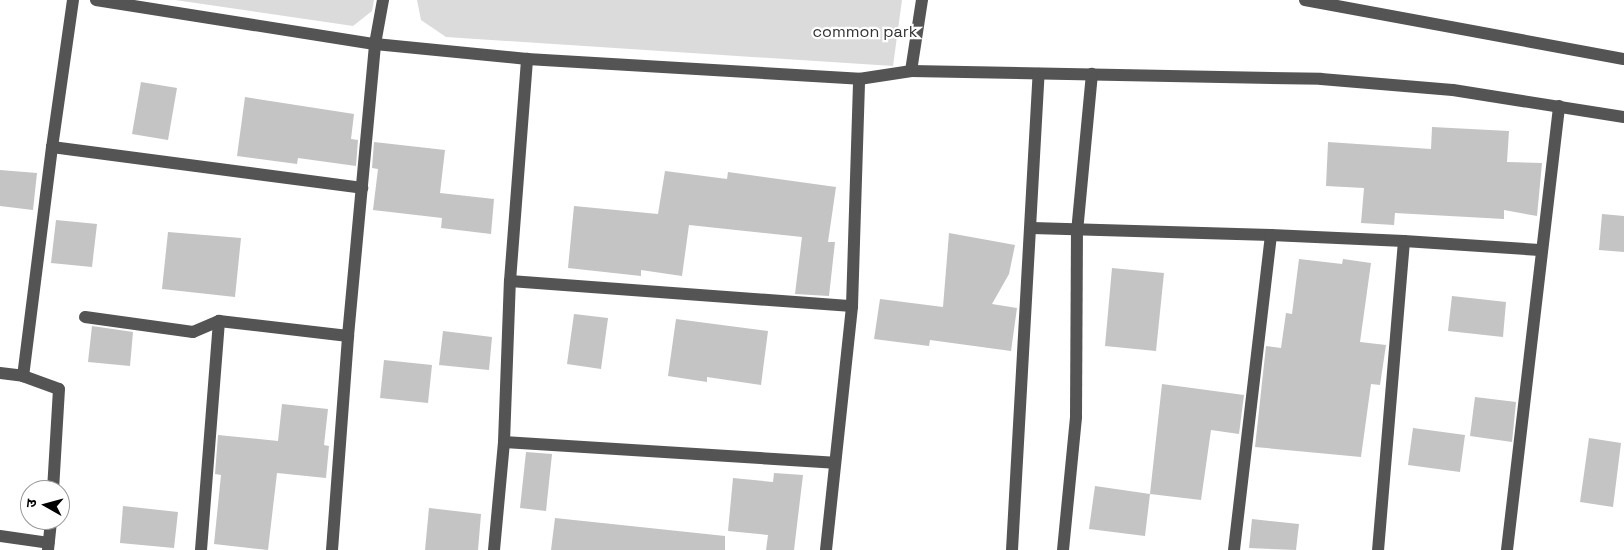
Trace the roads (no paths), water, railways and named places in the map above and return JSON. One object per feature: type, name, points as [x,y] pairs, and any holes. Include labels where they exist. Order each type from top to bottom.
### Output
[{"type":"street","points":[[23,376],[73,0]]},
{"type":"street","points":[[96,0],[375,44],[527,59],[859,79],[911,71],[1321,79],[1453,90],[1624,117]]},
{"type":"street","points":[[332,550],[348,336],[375,44],[384,0]]},
{"type":"street","points":[[911,71],[922,0]]},
{"type":"street","points":[[1305,0],[1624,59]]},
{"type":"street","points":[[494,550],[504,442],[510,281],[527,59]]},
{"type":"street","points":[[1012,550],[1032,228],[1039,74]]},
{"type":"street","points":[[1063,550],[1076,417],[1077,232],[1092,74]]},
{"type":"street","points":[[826,550],[852,306],[859,79]]},
{"type":"street","points":[[1507,550],[1540,250],[1559,106]]},
{"type":"street","points":[[52,148],[362,188]]},
{"type":"street","points":[[1032,228],[1077,232],[1271,235],[1540,250]]},
{"type":"street","points":[[1234,550],[1271,235]]},
{"type":"street","points":[[1378,550],[1404,241]]},
{"type":"street","points":[[510,281],[852,306]]},
{"type":"street","points":[[85,317],[193,332],[219,321],[348,336]]},
{"type":"street","points":[[201,550],[219,321]]},
{"type":"street","points":[[0,373],[23,376],[59,388],[54,480]]},
{"type":"street","points":[[504,442],[834,463]]},
{"type":"street","points":[[0,536],[49,546],[50,530]]},
{"type":"park label","name":"common park","points":[[865,32]]}]
